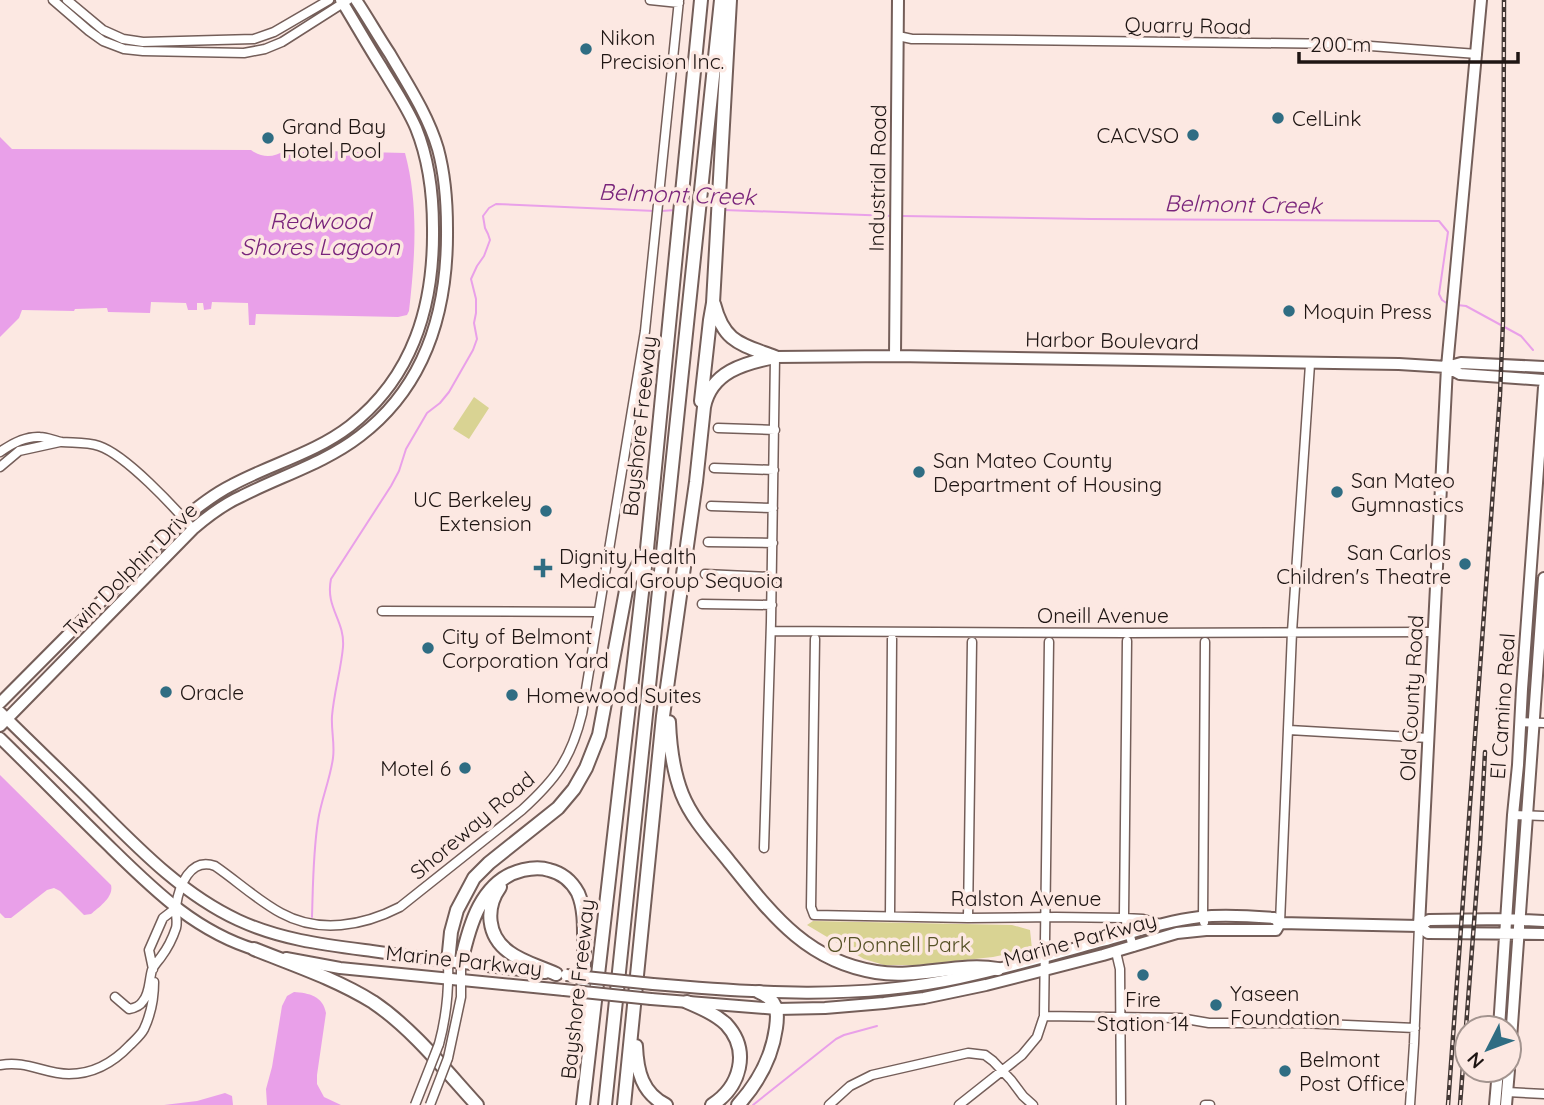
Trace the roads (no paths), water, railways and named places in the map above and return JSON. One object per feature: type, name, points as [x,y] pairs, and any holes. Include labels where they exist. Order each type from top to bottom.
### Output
[{"type":"highway","name":"Bayshore Freeway","points":[[582,1105],[647,549],[701,0]]},
{"type":"highway","name":"Bayshore Freeway","points":[[605,1105],[721,0]]},
{"type":"highway","points":[[696,482],[696,438],[713,303],[730,0]]},
{"type":"highway","points":[[713,303],[721,325],[734,340],[775,357]]},
{"type":"highway","points":[[624,1105],[663,716],[704,407],[710,390],[730,370],[749,362],[775,357]]},
{"type":"highway","points":[[448,962],[453,922],[468,887],[481,870],[558,808],[580,779],[591,757],[599,735],[627,585],[647,549]]},
{"type":"highway","points":[[668,687],[671,754],[686,803],[706,833],[756,895],[793,935],[831,959],[878,973],[926,973],[985,967],[998,969]]},
{"type":"highway","points":[[461,964],[470,928],[484,898],[503,878],[534,867],[554,871],[572,884],[581,902],[584,928],[582,1105]]},
{"type":"highway","points":[[519,871],[495,894],[490,911],[492,930],[509,953],[561,974]]},
{"type":"highway","points":[[254,949],[333,981],[375,1004],[412,1035],[477,1105]]},
{"type":"highway","points":[[738,1105],[759,1077],[775,1033],[777,1009],[770,999],[759,992]]},
{"type":"highway","points":[[687,1002],[718,1018],[727,1026],[737,1044],[739,1065],[734,1083],[721,1099],[712,1105]]},
{"type":"highway","points":[[634,1017],[640,1077],[652,1095],[666,1105]]},
{"type":"main road","name":"Twin Dolphin Drive","points":[[2,719],[207,517],[239,497],[328,457],[362,435],[399,397],[420,364],[435,330],[446,271],[447,208],[444,175],[438,150],[416,97],[356,0]]},
{"type":"main road","name":"Industrial Road","points":[[895,356],[898,0]]},
{"type":"main road","name":"Old County Road","points":[[1419,926],[1447,367],[1482,0]]},
{"type":"main road","name":"Twin Dolphin Drive","points":[[0,703],[184,518],[233,484],[322,444],[351,425],[372,407],[388,388],[413,346],[428,299],[432,270],[433,209],[430,177],[417,130],[406,106],[344,1]]},
{"type":"main road","name":"Harbor Boulevard","points":[[775,357],[895,356],[1447,367],[1461,363],[1544,367]]},
{"type":"main road","name":"Harbor Boulevard","points":[[1447,367],[1460,374],[1544,380]]},
{"type":"main road","name":"El Camino Real","points":[[1500,1014],[1544,387]]},
{"type":"main road","name":"El Camino Real","points":[[1513,1014],[1526,815],[1538,723],[1544,578]]},
{"type":"main road","name":"Marine Parkway","points":[[2,719],[182,885],[225,913],[250,925],[318,943],[461,964],[653,984],[759,992],[823,993],[903,988],[960,978],[1161,924]]},
{"type":"main road","name":"Marine Parkway","points":[[0,737],[135,872],[176,908],[213,932],[254,949],[340,968],[777,1009],[852,1006],[905,1001],[964,990],[1133,947],[1177,933],[1206,930]]},
{"type":"main road","name":"Ralston Avenue","points":[[1161,924],[1203,917],[1274,918],[1280,923],[1419,926],[1429,920],[1544,920]]},
{"type":"main road","name":"Ralston Avenue","points":[[1206,930],[1276,930],[1280,923]]},
{"type":"main road","name":"Ralston Avenue","points":[[1419,926],[1428,933],[1544,934]]},
{"type":"main road","points":[[1495,1105],[1497,1084]]},
{"type":"main road","name":"El Camino Real","points":[[1506,1105],[1508,1084]]},
{"type":"street","points":[[53,0],[89,32],[124,49],[244,53],[282,42],[344,1]]},
{"type":"street","points":[[67,0],[103,30],[124,39],[143,42],[254,39],[278,30],[328,0]]},
{"type":"street","points":[[650,0],[679,1]]},
{"type":"street","name":"Shoreway Road","points":[[182,885],[193,868],[202,864],[210,865],[233,878],[281,914],[297,920],[318,925],[360,923],[381,916],[400,907],[522,810],[556,776],[569,754],[582,714],[645,331],[679,1]]},
{"type":"street","name":"Quarry Road","points":[[898,36],[924,40],[1344,44],[1477,54]]},
{"type":"street","points":[[764,848],[772,605],[775,357]]},
{"type":"street","points":[[1280,923],[1292,632],[1310,364]]},
{"type":"street","points":[[718,429],[775,430]]},
{"type":"street","points":[[0,452],[30,438],[41,437],[61,442]]},
{"type":"street","points":[[0,467],[19,451],[61,442],[100,446],[115,453],[193,529]]},
{"type":"street","points":[[714,468],[774,470]]},
{"type":"street","points":[[711,506],[774,508]]},
{"type":"street","points":[[708,542],[773,543]]},
{"type":"street","points":[[705,574],[772,577]]},
{"type":"street","points":[[702,604],[772,605]]},
{"type":"street","points":[[382,611],[598,612]]},
{"type":"street","points":[[1526,629],[1542,630]]},
{"type":"street","name":"Oneill Avenue","points":[[771,631],[1434,632]]},
{"type":"street","name":"Ralston Avenue","points":[[815,639],[812,913],[817,916],[1124,918],[1161,924]]},
{"type":"street","points":[[890,916],[892,639]]},
{"type":"street","points":[[1127,641],[1124,918],[1133,947]]},
{"type":"street","points":[[968,918],[972,642]]},
{"type":"street","points":[[959,1105],[1023,1055],[1037,1037],[1044,1016],[1049,642]]},
{"type":"street","points":[[1205,642],[1203,917],[1206,930]]},
{"type":"street","points":[[1520,722],[1538,723]]},
{"type":"street","points":[[1289,730],[1429,738]]},
{"type":"street","points":[[1513,815],[1544,816]]},
{"type":"street","points":[[114,997],[129,1009],[144,1001],[152,968],[163,955],[177,926],[176,908],[182,885]]},
{"type":"street","points":[[0,1064],[29,1065],[68,1074],[82,1073],[108,1064],[119,1056],[143,1031],[153,1001],[149,950],[163,918],[176,908]]},
{"type":"street","name":"Old County Road","points":[[1410,1105],[1419,926]]},
{"type":"street","points":[[1116,951],[1120,969],[1121,1105]]},
{"type":"street","points":[[415,1105],[439,1044],[445,1017],[448,962]]},
{"type":"street","points":[[429,1105],[448,1058],[457,1017],[462,979],[461,964]]},
{"type":"street","points":[[1044,1016],[1180,1018],[1209,1023],[1301,1023],[1415,1028]]},
{"type":"street","points":[[829,1105],[850,1086],[872,1075],[968,1052],[985,1055],[993,1060],[1033,1105]]},
{"type":"street","points":[[1507,1092],[1544,1094]]},
{"type":"water","name":"Redwood Shores Lagoon","points":[[0,137],[12,149],[251,150],[268,156],[285,150],[405,153],[414,212],[409,311],[407,315],[398,317],[256,314],[255,325],[249,325],[248,303],[212,302],[211,309],[204,310],[203,303],[197,303],[197,310],[188,310],[186,303],[151,302],[150,313],[108,312],[107,308],[74,311],[22,310],[19,318],[0,337]]},
{"type":"water","points":[[0,775],[111,885],[108,898],[91,914],[84,915],[54,888],[47,890],[11,918],[5,918],[0,913]]},
{"type":"water","points":[[294,992],[314,996],[324,1007],[326,1013],[317,1084],[324,1097],[341,1105],[267,1105],[266,1089],[282,1006],[287,996]]},
{"type":"water","points":[[225,1093],[232,1096],[233,1105],[164,1105],[197,1101]]},
{"type":"waterway","name":"Belmont Creek","points":[[312,917],[316,833],[333,758],[332,716],[343,647],[341,629],[331,598],[331,579],[391,486],[406,449],[427,413],[449,392],[473,350],[477,339],[474,323],[476,299],[471,279],[490,240],[483,216],[496,204],[655,211]]},
{"type":"waterway","name":"Belmont Creek","points":[[661,211],[676,210]]},
{"type":"waterway","name":"Belmont Creek","points":[[724,210],[893,216]]},
{"type":"waterway","name":"Belmont Creek","points":[[902,216],[1439,221],[1448,232],[1439,294],[1448,304]]},
{"type":"waterway","name":"Belmont Creek","points":[[1457,305],[1466,306],[1521,336],[1533,350]]},
{"type":"waterway","points":[[753,1105],[836,1039],[877,1026]]},
{"type":"railway","points":[[1448,1105],[1500,395],[1503,322],[1504,0]]},
{"type":"railway","points":[[1460,1105],[1485,752]]},
{"type":"place","name":"Nikon Precision Inc.","points":[[586,49]]},
{"type":"place","name":"CelLink","points":[[1278,118]]},
{"type":"place","name":"CACVSO","points":[[1193,135]]},
{"type":"place","name":"Grand Bay Hotel Pool","points":[[268,138]]},
{"type":"place","name":"Moquin Press","points":[[1289,311]]},
{"type":"place","name":"San Mateo County Department of Housing","points":[[919,472]]},
{"type":"place","name":"San Mateo Gymnastics","points":[[1337,492]]},
{"type":"place","name":"UC Berkeley Extension","points":[[546,511]]},
{"type":"place","name":"San Carlos Children's Theatre","points":[[1465,564]]},
{"type":"place","name":"Dignity Health Medical Group Sequoia","points":[[543,568]]},
{"type":"place","name":"City of Belmont Corporation Yard","points":[[428,648]]},
{"type":"place","name":"Oracle","points":[[166,692]]},
{"type":"place","name":"Homewood Suites","points":[[512,695]]},
{"type":"place","name":"Motel 6","points":[[465,768]]},
{"type":"place","name":"Fire Station 14","points":[[1143,975]]},
{"type":"place","name":"Yaseen Foundation","points":[[1216,1005]]},
{"type":"place","name":"Belmont Post Office","points":[[1285,1071]]},
{"type":"park label","name":"O'Donnell Park","points":[[899,944]]}]
